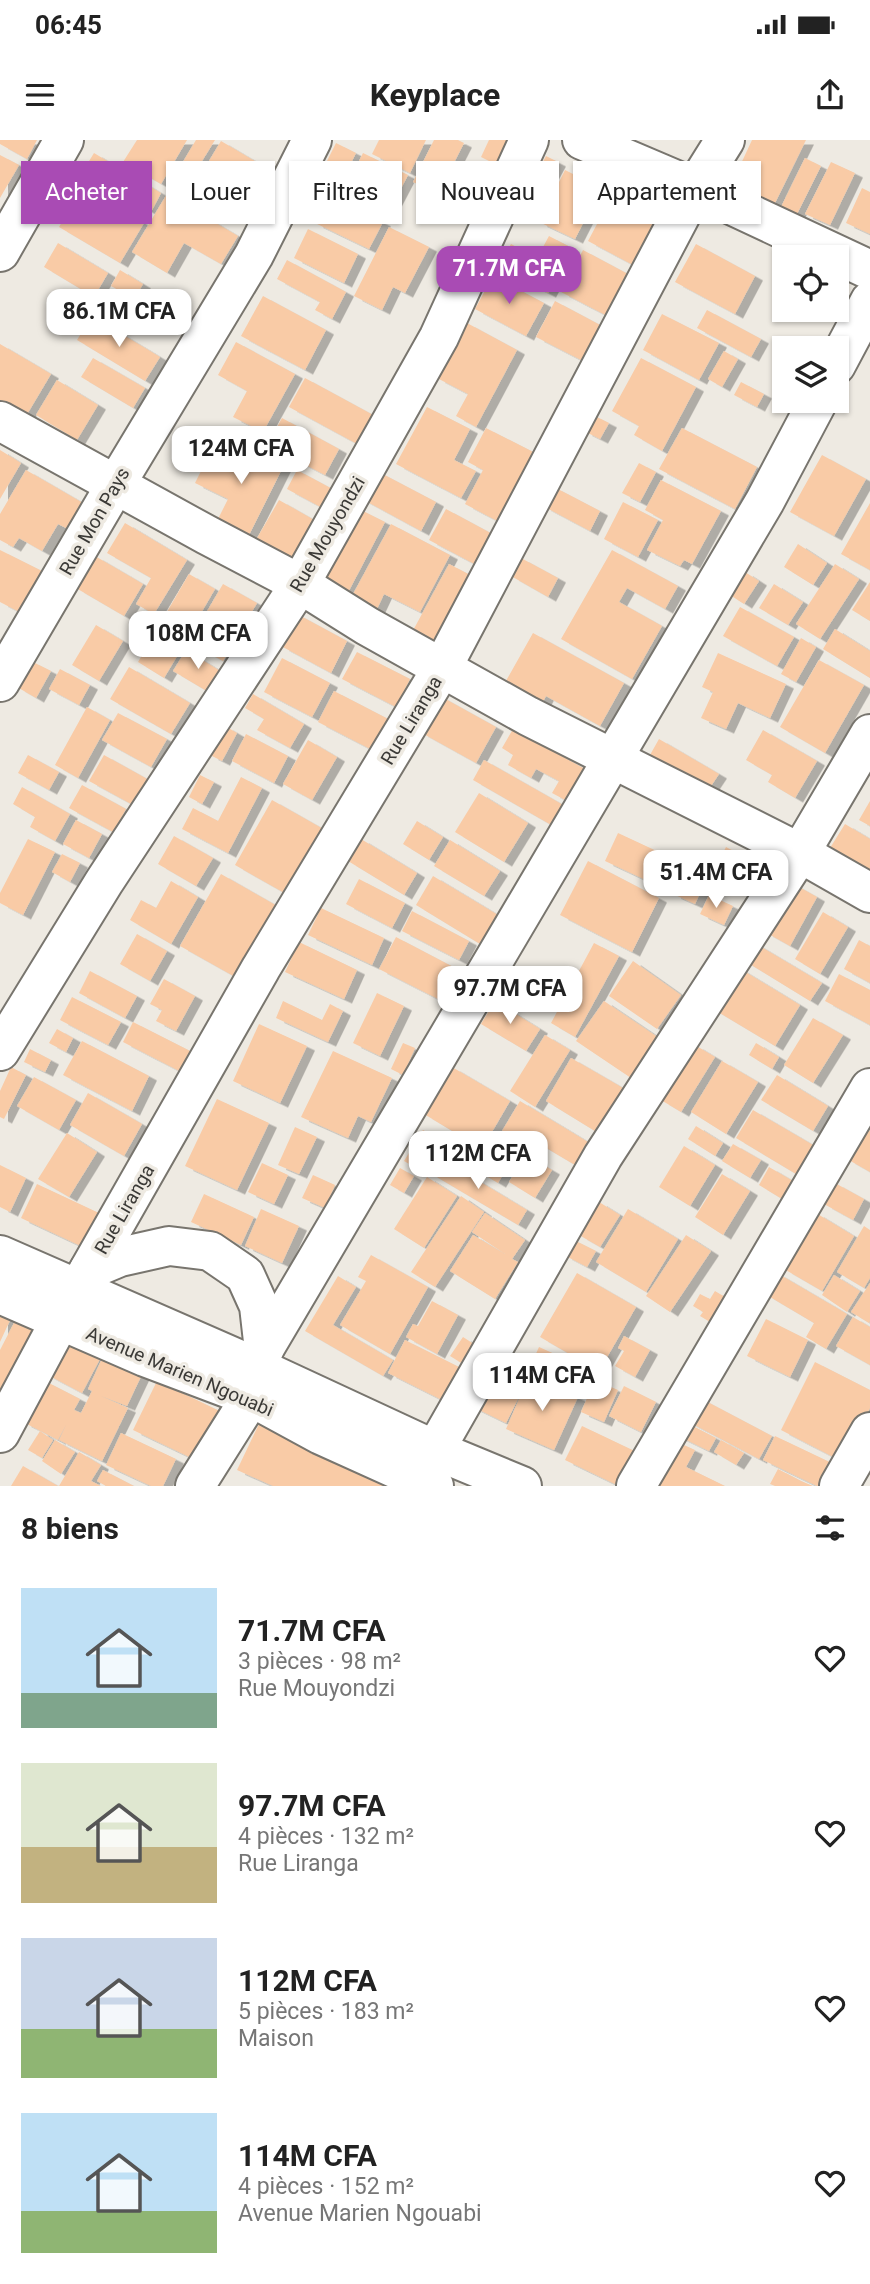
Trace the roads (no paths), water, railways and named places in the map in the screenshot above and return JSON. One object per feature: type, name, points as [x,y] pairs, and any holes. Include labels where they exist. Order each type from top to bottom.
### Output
[{"type":"street","points":[[0,252],[64,140]]},
{"type":"street","name":"Rue Mon Pays","points":[[0,682],[254,255],[312,140]]},
{"type":"street","name":"Rue Mouyondzi","points":[[0,1051],[104,882],[300,584],[439,337],[529,140]]},
{"type":"street","points":[[582,140],[631,161]]},
{"type":"street","name":"Rue Liranga","points":[[712,161],[725,140]]},
{"type":"street","points":[[761,219],[870,270]]},
{"type":"street","name":"Rue Liranga","points":[[0,1433],[76,1293],[261,968],[442,668],[676,224]]},
{"type":"street","points":[[849,341],[870,301]]},
{"type":"street","points":[[195,1486],[256,1371],[765,501],[812,413]]},
{"type":"street","points":[[0,421],[300,584],[367,626],[528,716],[800,853],[870,892]]},
{"type":"street","points":[[420,1474],[603,1156],[800,853],[870,734]]},
{"type":"street","points":[[636,1486],[870,1088]]},
{"type":"street","points":[[0,1255],[76,1293],[120,1256],[169,1245],[210,1251],[245,1275],[259,1306],[256,1371]]},
{"type":"street","name":"Avenue Marien Ngouabi","points":[[0,1294],[76,1293],[145,1357],[256,1371],[321,1435],[420,1474],[522,1486]]},
{"type":"street","points":[[839,1486],[870,1432]]}]
